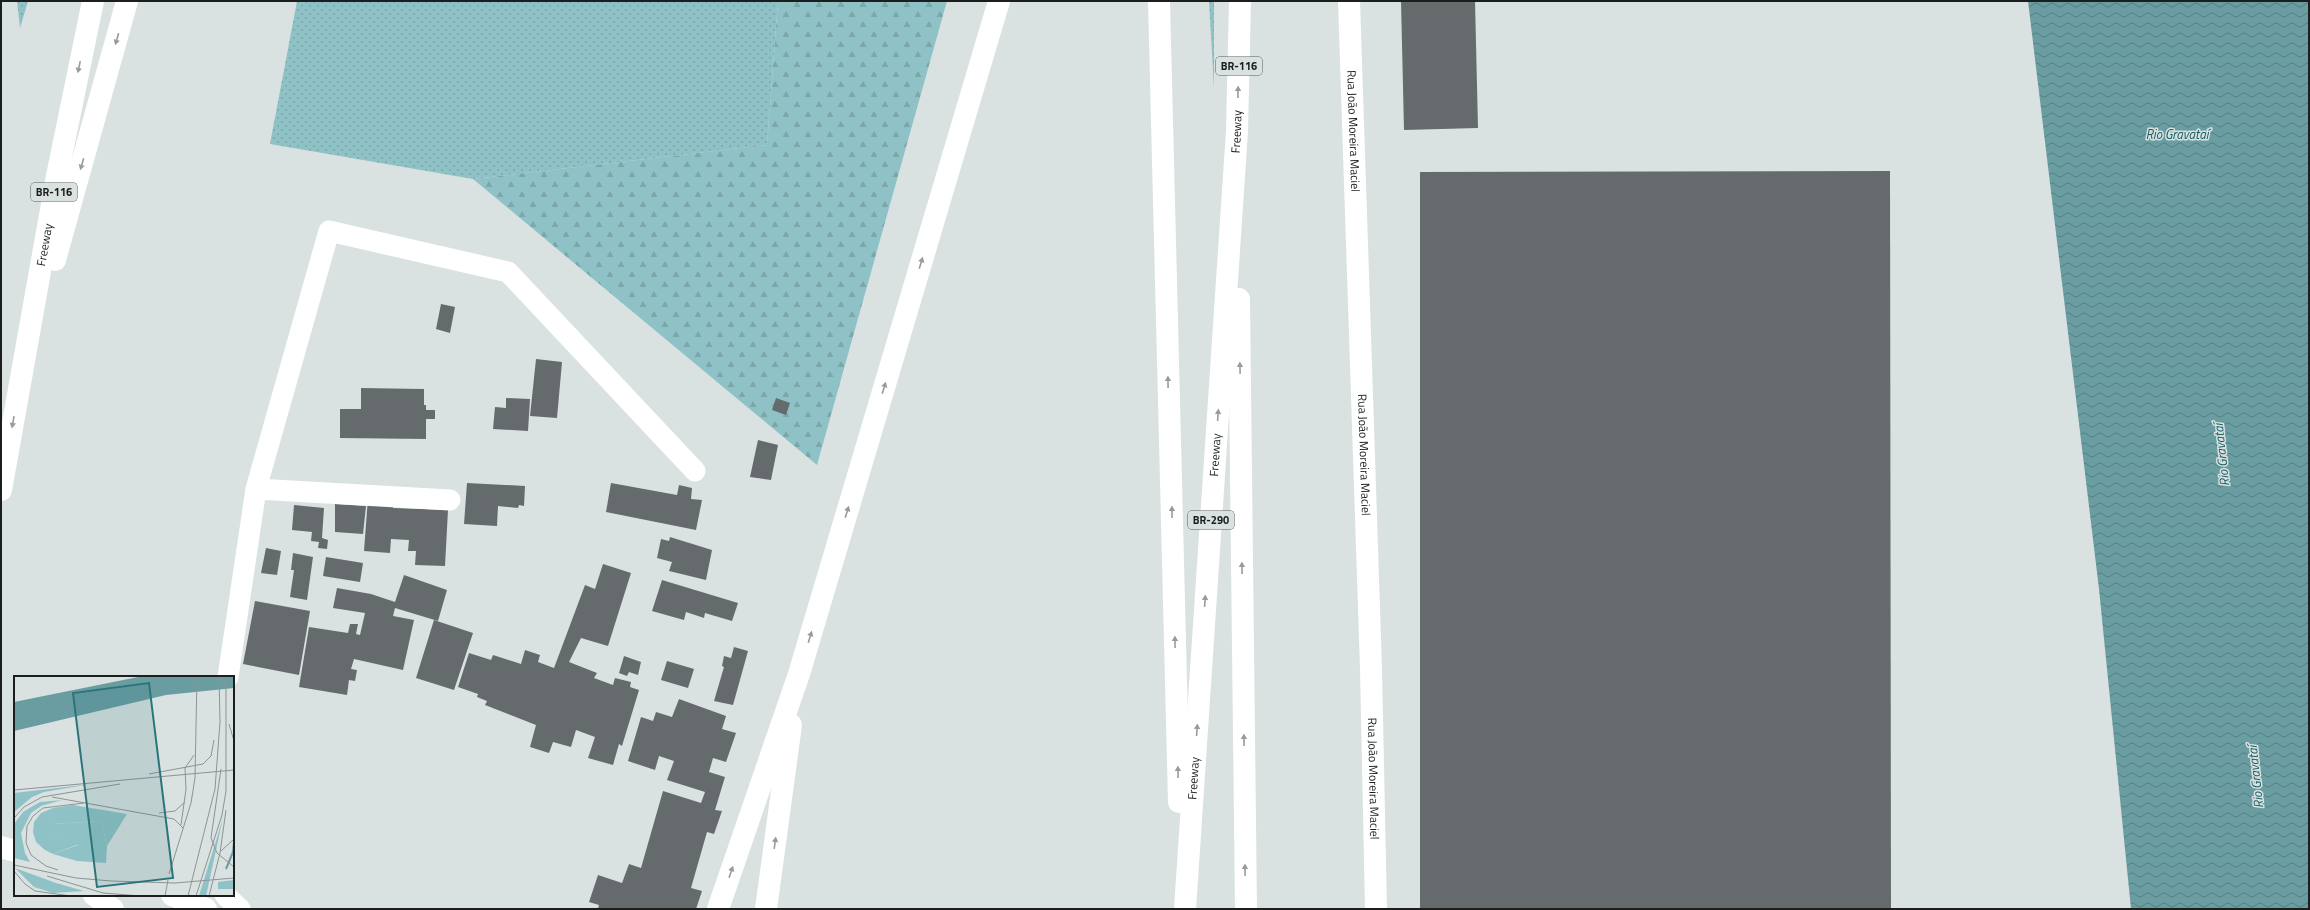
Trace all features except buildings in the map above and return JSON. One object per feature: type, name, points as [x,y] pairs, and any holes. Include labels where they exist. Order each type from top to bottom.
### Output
[{"type":"main road","name":"Freeway","points":[[1,490],[57,176],[93,1]]},
{"type":"main road","points":[[20,384],[127,1]]},
{"type":"main road","points":[[718,909],[799,674],[999,1]]},
{"type":"main road","points":[[1159,1],[1183,909]]},
{"type":"main road","name":"Freeway","points":[[1183,909],[1237,131],[1240,1]]},
{"type":"main road","name":"Rua João Moreira Maciel","points":[[1349,1],[1372,669],[1376,909]]},
{"type":"main road","name":"BR-116","points":[[1237,131],[1246,909]]},
{"type":"main road","points":[[766,909],[799,674]]},
{"type":"main road","points":[[1,847],[14,852]]},
{"type":"main road","points":[[95,896],[113,909]]},
{"type":"main road","points":[[174,896],[206,909]]},
{"type":"lane","points":[[228,676],[256,489],[329,231],[508,272],[695,471]]},
{"type":"lane","points":[[256,489],[450,500]]},
{"type":"lane","points":[[226,896],[240,909]]},
{"type":"green space","points":[[17,1],[28,1],[20,28]]},
{"type":"green space","points":[[297,1],[778,1],[767,145],[473,179],[270,144]]},
{"type":"green space","points":[[778,1],[947,1],[817,465],[473,179],[767,145]]},
{"type":"green space","points":[[1209,1],[1214,1],[1214,88]]},
{"type":"water","name":"Rio Gravataí","points":[[2028,1],[2309,1],[2309,909],[2131,909],[2099,589]]}]
